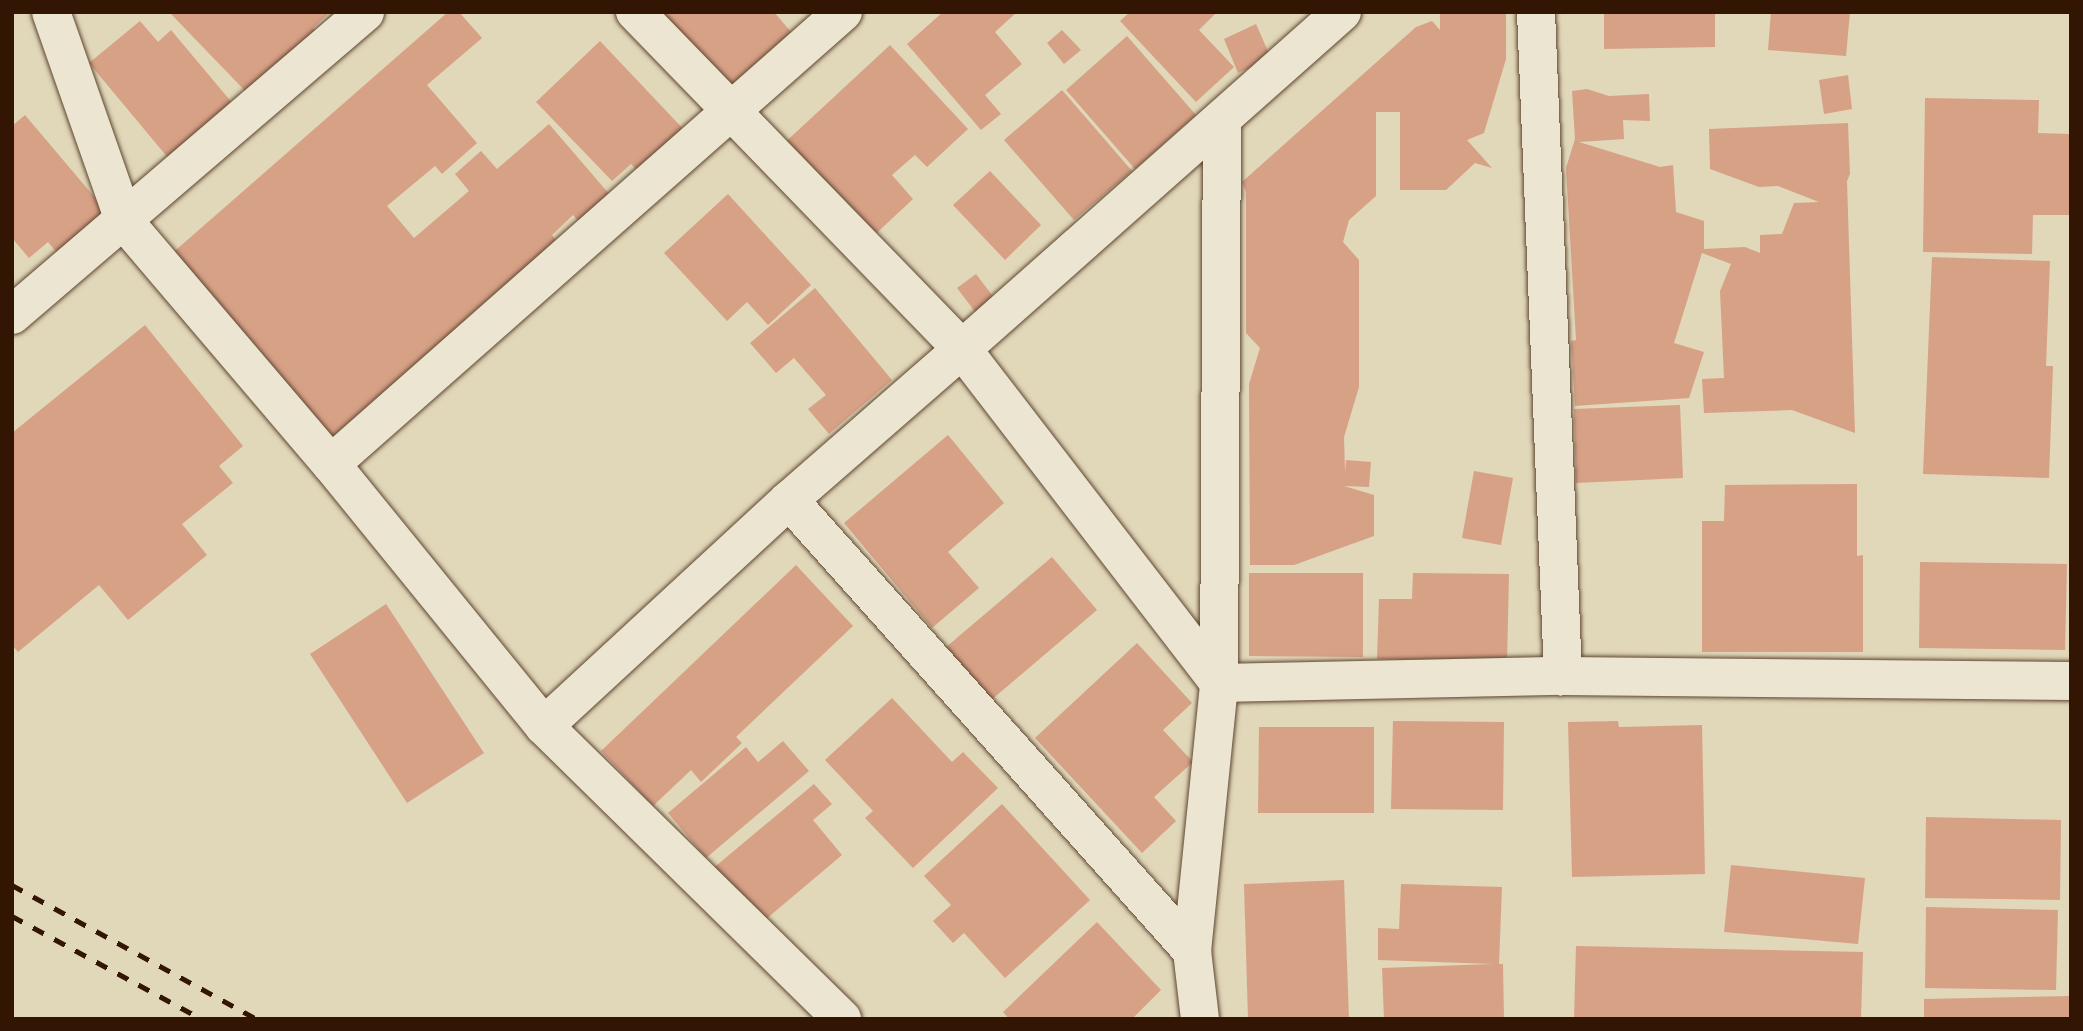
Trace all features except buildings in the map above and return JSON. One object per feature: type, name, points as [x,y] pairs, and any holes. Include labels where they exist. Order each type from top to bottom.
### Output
[{"type":"street","points":[[51,12],[124,222],[331,464],[544,726],[842,1019]]},
{"type":"street","points":[[12,315],[124,222],[365,12]]},
{"type":"street","points":[[635,12],[962,348],[1219,683]]},
{"type":"street","points":[[331,464],[732,113],[843,12]]},
{"type":"street","points":[[544,726],[789,500],[1342,12]]},
{"type":"street","points":[[1536,12],[1563,676]]},
{"type":"street","points":[[1200,1019],[1192,951],[1219,683],[1222,119]]},
{"type":"street","points":[[789,500],[1192,951]]},
{"type":"street","points":[[1219,683],[1563,676],[2071,681]]},
{"type":"railway","points":[[12,885],[257,1019]]},
{"type":"railway","points":[[12,916],[202,1019]]}]
